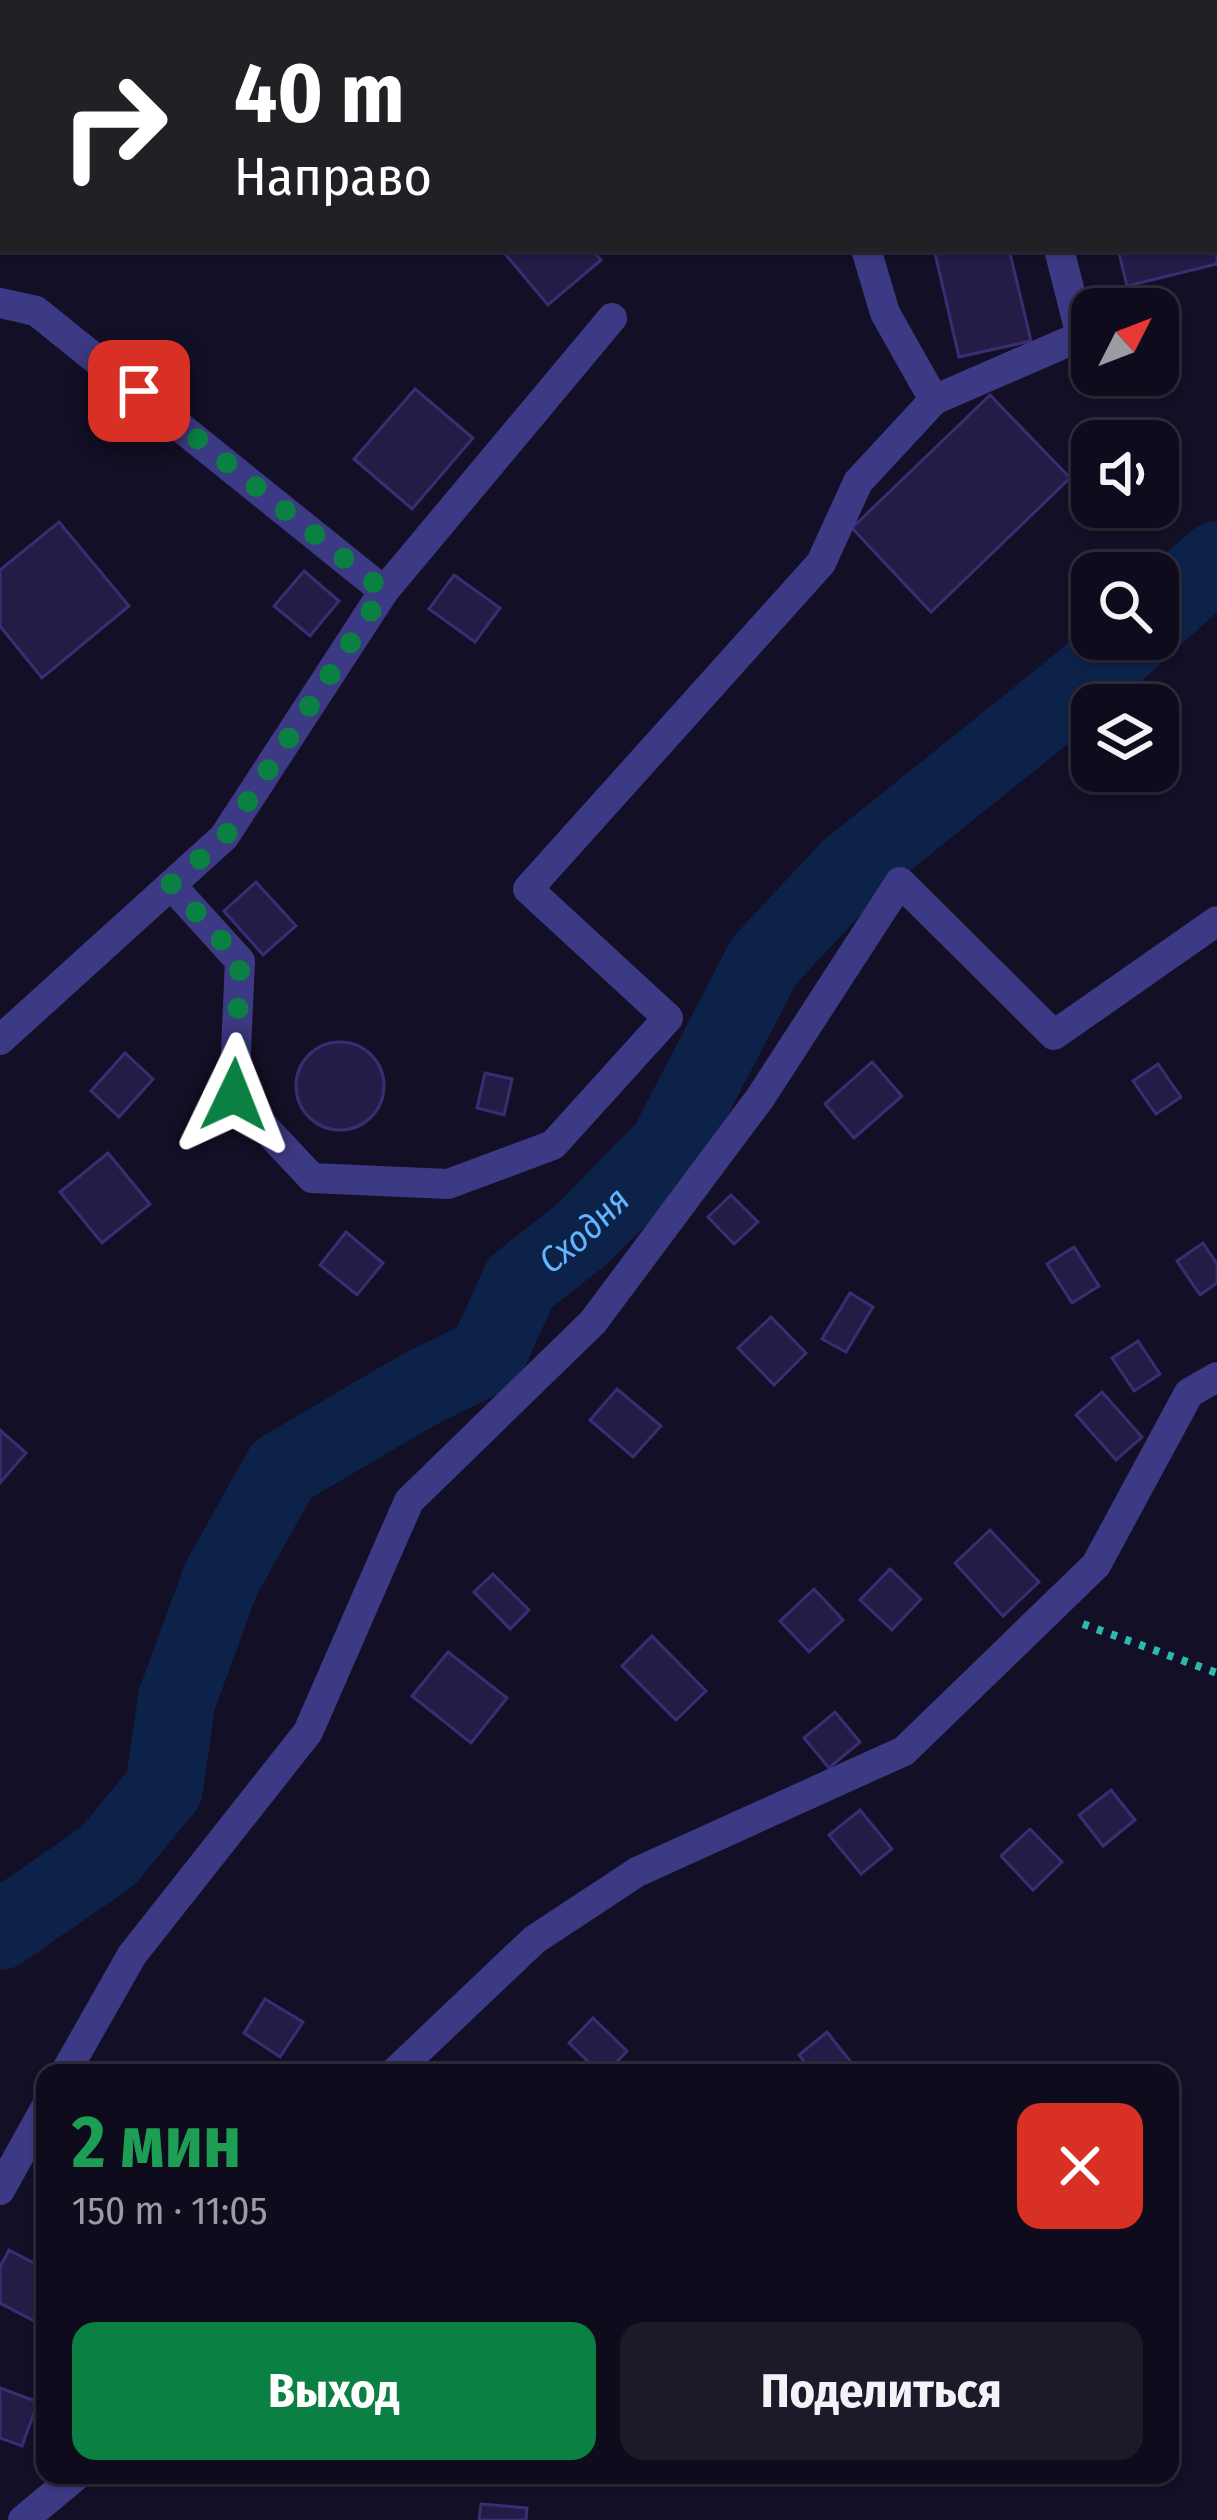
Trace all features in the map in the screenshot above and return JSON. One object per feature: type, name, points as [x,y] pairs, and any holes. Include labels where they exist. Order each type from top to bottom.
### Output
[{"type":"lane","points":[[867,252],[885,313],[934,400]]},
{"type":"lane","points":[[171,884],[240,961],[234,1095],[312,1178],[448,1184],[553,1145],[668,1018],[528,889],[821,563],[858,482],[934,400],[1081,336],[1060,252]]},
{"type":"lane","points":[[0,303],[36,311],[384,591]]},
{"type":"lane","points":[[0,1040],[224,838],[384,591],[612,318]]},
{"type":"lane","points":[[70,2064],[131,1955],[308,1732],[409,1501],[592,1322],[760,1097],[900,882],[1054,1035],[1217,921]]},
{"type":"lane","points":[[403,2064],[534,1940],[637,1872],[904,1751],[1096,1565],[1190,1393],[1217,1377]]},
{"type":"lane","points":[[0,2190],[36,2125]]},
{"type":"lane","points":[[22,2520],[66,2484]]},
{"type":"path","points":[[1048,1612],[1217,1672]]},
{"type":"building","points":[[504,252],[594,252],[601,260],[548,305]]},
{"type":"building","points":[[935,252],[1010,252],[1031,341],[959,357]]},
{"type":"building","points":[[1119,252],[1217,252],[1217,264],[1127,286]]},
{"type":"building","points":[[415,389],[473,438],[412,509],[354,459]]},
{"type":"building","points":[[990,395],[1070,478],[931,612],[852,528]]},
{"type":"building","points":[[59,522],[129,606],[42,678],[0,626],[0,570]]},
{"type":"building","points":[[304,571],[339,601],[310,636],[274,606]]},
{"type":"building","points":[[454,575],[500,608],[475,642],[429,609]]},
{"type":"building","points":[[256,882],[296,926],[263,955],[224,911]]},
{"type":"building","points":[[340,1042],[357,1045],[371,1055],[381,1069],[381,1103],[371,1117],[357,1127],[340,1130],[323,1127],[309,1117],[299,1103],[296,1086],[299,1069],[309,1055],[323,1045]]},
{"type":"building","points":[[125,1053],[153,1079],[119,1117],[91,1091]]},
{"type":"building","points":[[872,1062],[902,1096],[854,1138],[825,1104]]},
{"type":"building","points":[[1158,1064],[1181,1097],[1156,1114],[1133,1081]]},
{"type":"building","points":[[485,1073],[512,1079],[504,1115],[477,1108]]},
{"type":"building","points":[[108,1153],[150,1204],[102,1243],[60,1192]]},
{"type":"building","points":[[731,1195],[758,1222],[734,1244],[708,1217]]},
{"type":"building","points":[[346,1232],[383,1263],[357,1295],[320,1265]]},
{"type":"building","points":[[1203,1243],[1217,1264],[1217,1283],[1200,1295],[1177,1261]]},
{"type":"building","points":[[1074,1247],[1099,1286],[1072,1303],[1047,1264]]},
{"type":"building","points":[[850,1293],[873,1307],[846,1352],[822,1339]]},
{"type":"building","points":[[771,1317],[806,1353],[774,1385],[738,1348]]},
{"type":"building","points":[[1138,1341],[1160,1374],[1134,1391],[1112,1358]]},
{"type":"building","points":[[617,1389],[661,1426],[633,1457],[590,1420]]},
{"type":"building","points":[[1102,1392],[1142,1437],[1116,1460],[1076,1415]]},
{"type":"building","points":[[0,1430],[26,1453],[0,1483]]},
{"type":"building","points":[[990,1530],[1039,1582],[1003,1616],[955,1563]]},
{"type":"building","points":[[890,1569],[921,1599],[892,1630],[860,1600]]},
{"type":"building","points":[[493,1574],[529,1610],[510,1629],[474,1592]]},
{"type":"building","points":[[814,1589],[843,1620],[809,1652],[780,1621]]},
{"type":"building","points":[[652,1636],[706,1691],[676,1720],[622,1666]]},
{"type":"building","points":[[448,1652],[507,1698],[471,1743],[412,1696]]},
{"type":"building","points":[[835,1712],[860,1742],[829,1768],[804,1738]]},
{"type":"building","points":[[1111,1790],[1135,1820],[1103,1846],[1079,1815]]},
{"type":"building","points":[[860,1810],[892,1849],[861,1874],[829,1835]]},
{"type":"building","points":[[1030,1829],[1062,1862],[1033,1890],[1001,1856]]},
{"type":"building","points":[[265,1999],[303,2022],[280,2057],[244,2033]]},
{"type":"building","points":[[593,2018],[627,2051],[615,2064],[591,2064],[569,2043]]},
{"type":"building","points":[[827,2032],[852,2064],[806,2064],[799,2055]]},
{"type":"building","points":[[9,2250],[36,2264],[36,2322],[0,2303],[0,2267]]},
{"type":"building","points":[[0,2388],[36,2401],[22,2446],[0,2438]]},
{"type":"building","points":[[481,2504],[527,2508],[526,2520],[479,2520]]},
{"type":"waterway","name":"Сходня","points":[[1179,594],[1217,560]]},
{"type":"waterway","name":"Сходня","points":[[0,1931],[108,1856],[164,1788],[177,1699],[221,1579],[282,1470],[418,1390],[487,1356],[520,1283],[581,1235],[667,1148],[764,961],[850,869],[1107,660]]},
{"type":"route","points":[[139,391],[384,591],[224,838],[171,884],[240,961],[234,1095]]}]
